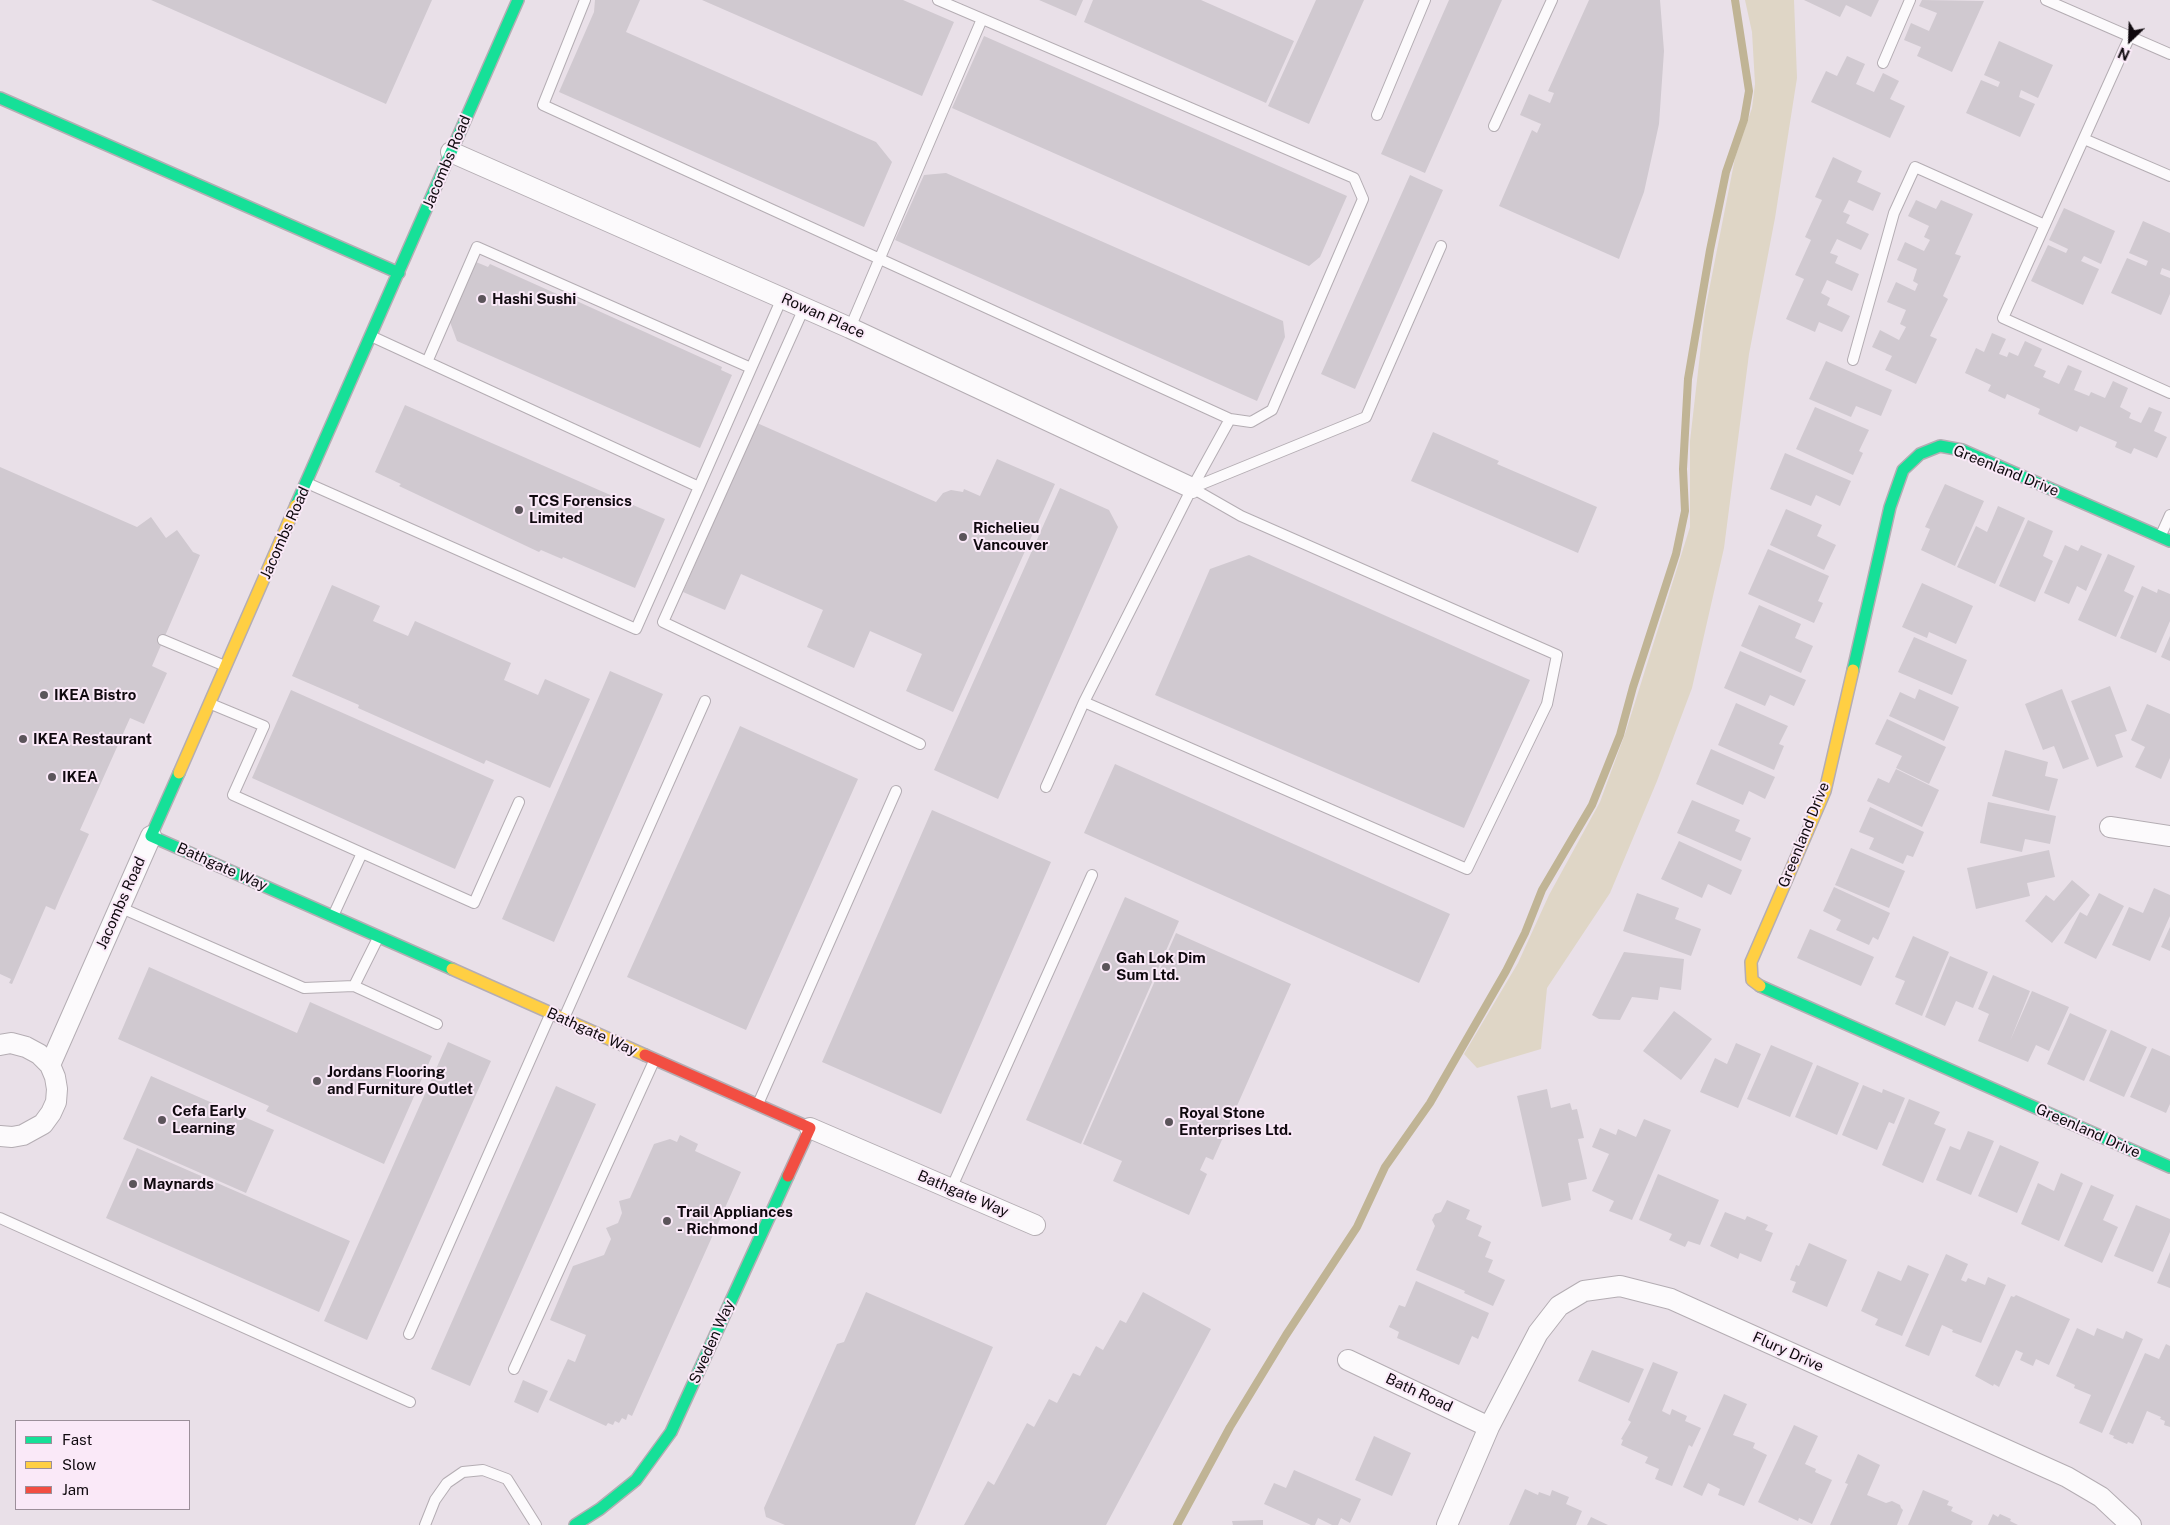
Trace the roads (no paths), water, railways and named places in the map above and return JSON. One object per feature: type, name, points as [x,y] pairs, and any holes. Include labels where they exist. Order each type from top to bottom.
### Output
[{"type":"main road","name":"Jacombs Road","points":[[151,836],[518,0]]},
{"type":"main road","points":[[0,98],[399,272]]},
{"type":"main road","name":"Greenland Drive","points":[[2165,539],[1962,450],[1940,446],[1920,454],[1903,470],[1890,507],[1825,791],[1751,962],[1752,980],[1766,990],[2170,1167]]},
{"type":"main road","name":"Bathgate Way","points":[[151,836],[810,1128]]},
{"type":"main road","name":"Sweden Way","points":[[574,1525],[600,1509],[636,1480],[671,1432],[810,1128]]},
{"type":"street","name":"Rowan Place","points":[[452,152],[850,328],[1192,488]]},
{"type":"street","points":[[2110,827],[2170,836]]},
{"type":"street","name":"Jacombs Road","points":[[50,1065],[151,836]]},
{"type":"street","points":[[0,1045],[11,1043],[26,1046],[39,1054],[50,1065],[57,1089],[56,1102],[43,1124],[24,1136],[0,1136]]},
{"type":"street","name":"Bathgate Way","points":[[810,1128],[1035,1225]]},
{"type":"street","name":"Flury Drive","points":[[1447,1525],[1489,1427],[1538,1333],[1559,1306],[1584,1292],[1620,1286],[1671,1299],[2066,1477],[2101,1496],[2131,1525]]},
{"type":"street","name":"Bath Road","points":[[1348,1360],[1489,1427]]},
{"type":"lane","points":[[585,0],[543,105],[1230,419],[1251,422],[1272,410],[1363,199],[1354,178],[938,0]]},
{"type":"lane","points":[[1377,115],[1425,0]]},
{"type":"lane","points":[[1494,126],[1552,0]]},
{"type":"lane","points":[[1883,63],[1910,0]]},
{"type":"lane","points":[[2046,0],[2170,54]]},
{"type":"lane","points":[[850,328],[982,19]]},
{"type":"lane","points":[[2130,36],[2003,318],[2170,393]]},
{"type":"lane","points":[[2084,139],[2170,176]]},
{"type":"lane","points":[[1852,360],[1894,213],[1915,167],[2045,224]]},
{"type":"lane","points":[[1192,488],[1366,417],[1441,246]]},
{"type":"lane","points":[[427,362],[477,247],[751,368]]},
{"type":"lane","points":[[307,483],[636,629],[782,298]]},
{"type":"lane","points":[[804,308],[663,622],[920,744]]},
{"type":"lane","points":[[372,336],[700,486]]},
{"type":"lane","points":[[1046,787],[1084,702],[1192,488],[1230,419]]},
{"type":"lane","points":[[1084,702],[1467,869],[1547,704],[1557,656],[1241,516],[1192,488]]},
{"type":"lane","points":[[2165,539],[2170,515]]},
{"type":"lane","points":[[163,640],[226,667]]},
{"type":"lane","points":[[564,1019],[704,701]]},
{"type":"lane","points":[[209,704],[264,726],[233,795],[474,903],[519,802]]},
{"type":"lane","points":[[758,1105],[896,791]]},
{"type":"lane","points":[[333,917],[362,853]]},
{"type":"lane","points":[[951,1189],[1092,875]]},
{"type":"lane","points":[[120,907],[304,988],[354,986],[436,1024]]},
{"type":"lane","points":[[354,986],[378,937]]},
{"type":"lane","points":[[409,1334],[551,1014]]},
{"type":"lane","points":[[514,1369],[654,1060]]},
{"type":"lane","points":[[0,1218],[410,1402]]},
{"type":"lane","points":[[425,1525],[435,1500],[447,1483],[463,1472],[483,1470],[507,1480],[536,1525]]},
{"type":"waterway","points":[[1177,1525],[1230,1427],[1286,1335],[1357,1227],[1385,1167],[1430,1103],[1506,971],[1525,933],[1542,890],[1592,805],[1620,735],[1633,687],[1676,554],[1685,511],[1683,469],[1688,379],[1710,250],[1726,172],[1744,120],[1749,91],[1735,0]]},
{"type":"place","name":"Hashi Sushi","points":[[482,299]]},
{"type":"place","name":"TCS Forensics Limited","points":[[519,510]]},
{"type":"place","name":"Richelieu Vancouver","points":[[963,537]]},
{"type":"place","name":"IKEA Bistro","points":[[44,695]]},
{"type":"place","name":"IKEA Restaurant","points":[[23,739]]},
{"type":"place","name":"IKEA","points":[[52,777]]},
{"type":"place","name":"Gah Lok Dim Sum Ltd.","points":[[1106,967]]},
{"type":"place","name":"Jordans Flooring and Furniture Outlet","points":[[317,1081]]},
{"type":"place","name":"Cefa Early Learning","points":[[162,1120]]},
{"type":"place","name":"Royal Stone Enterprises Ltd.","points":[[1169,1122]]},
{"type":"place","name":"Maynards","points":[[133,1184]]},
{"type":"place","name":"Trail Appliances - Richmond","points":[[667,1221]]}]
